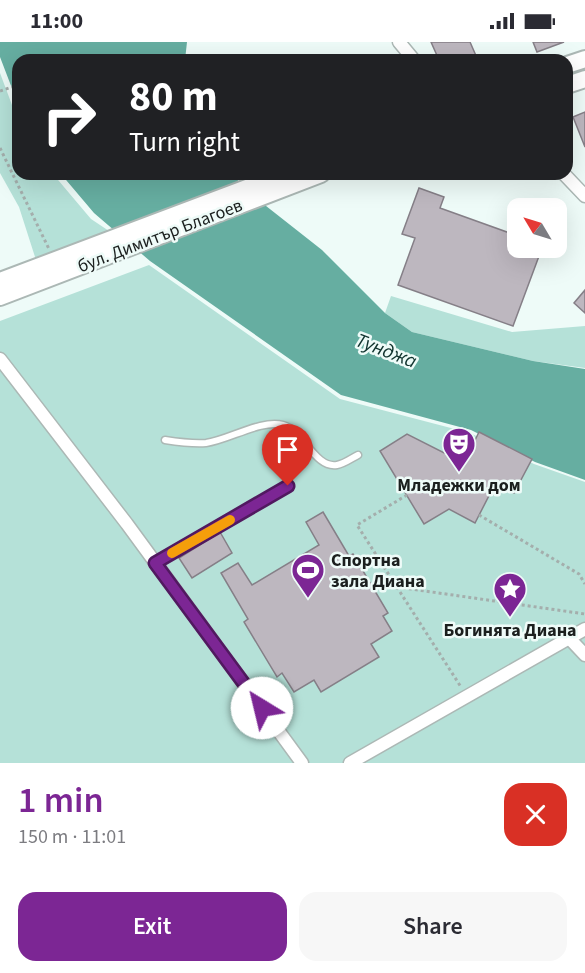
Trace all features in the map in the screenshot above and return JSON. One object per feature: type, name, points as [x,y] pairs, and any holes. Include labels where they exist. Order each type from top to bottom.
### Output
[{"type":"main road","name":"бул. Димитър Благоев","points":[[0,297],[58,267],[280,180]]},
{"type":"main road","name":"бул. Димитър Благоев","points":[[0,282],[58,267]]},
{"type":"street","points":[[399,42],[409,54]]},
{"type":"street","points":[[570,180],[585,196]]},
{"type":"street","points":[[0,359],[155,563],[302,763]]},
{"type":"street","points":[[350,763],[585,629]]},
{"type":"street","points":[[569,638],[585,655]]},
{"type":"lane","points":[[165,440],[207,443],[268,425],[283,425],[295,432],[325,463],[337,465],[358,455]]},
{"type":"lane","points":[[155,563],[288,486]]},
{"type":"path","points":[[0,148],[12,173]]},
{"type":"path","points":[[16,180],[58,267]]},
{"type":"path","points":[[407,495],[357,525],[467,696]]},
{"type":"path","points":[[480,515],[579,574],[585,584]]},
{"type":"path","points":[[397,587],[585,614]]},
{"type":"shaded area","points":[[0,73],[12,105],[12,180],[58,180],[91,219],[115,235],[36,260],[19,207],[0,173]]},
{"type":"shaded area","points":[[149,265],[340,399],[470,433],[534,464],[585,482],[585,763],[0,763],[0,321]]},
{"type":"shaded area","points":[[391,296],[512,332],[585,326],[585,368],[533,361],[412,332],[385,313]]},
{"type":"water","points":[[0,42],[187,42],[186,54],[12,54],[12,88],[0,57]]},
{"type":"water","name":"Тунджа","points":[[66,180],[238,180],[242,187],[322,250],[385,313],[412,332],[533,361],[585,369],[585,480],[535,462],[471,430],[341,395],[150,261],[94,213]]},
{"type":"building","points":[[431,42],[470,42],[475,54],[436,54]]},
{"type":"building","points":[[533,42],[564,42],[537,52]]},
{"type":"building","points":[[585,112],[585,147],[573,117]]},
{"type":"building","points":[[419,188],[444,197],[440,208],[507,232],[507,258],[538,258],[513,326],[398,285],[415,238],[402,234]]},
{"type":"building","points":[[585,290],[585,313],[574,303]]},
{"type":"building","name":"Младежки дом","points":[[479,432],[532,459],[514,493],[495,484],[475,523],[449,509],[424,524],[380,451],[407,434],[464,463]]},
{"type":"building","name":"Спортна зала Диана","points":[[323,512],[349,556],[353,554],[388,613],[383,616],[392,631],[371,644],[379,657],[321,692],[314,680],[294,692],[282,673],[277,677],[244,622],[248,619],[221,573],[238,563],[252,585],[319,545],[306,522]]},
{"type":"building","points":[[220,532],[232,553],[192,578],[179,558]]},
{"type":"slow traffic","points":[[172,553],[230,520]]},
{"type":"place","name":"Младежки дом","points":[[459,473]]},
{"type":"place","name":"Спортна зала Диана","points":[[308,599]]},
{"type":"place","name":"Богинята Диана","points":[[510,618]]},
{"type":"route","points":[[262,708],[155,563],[288,486]]}]
